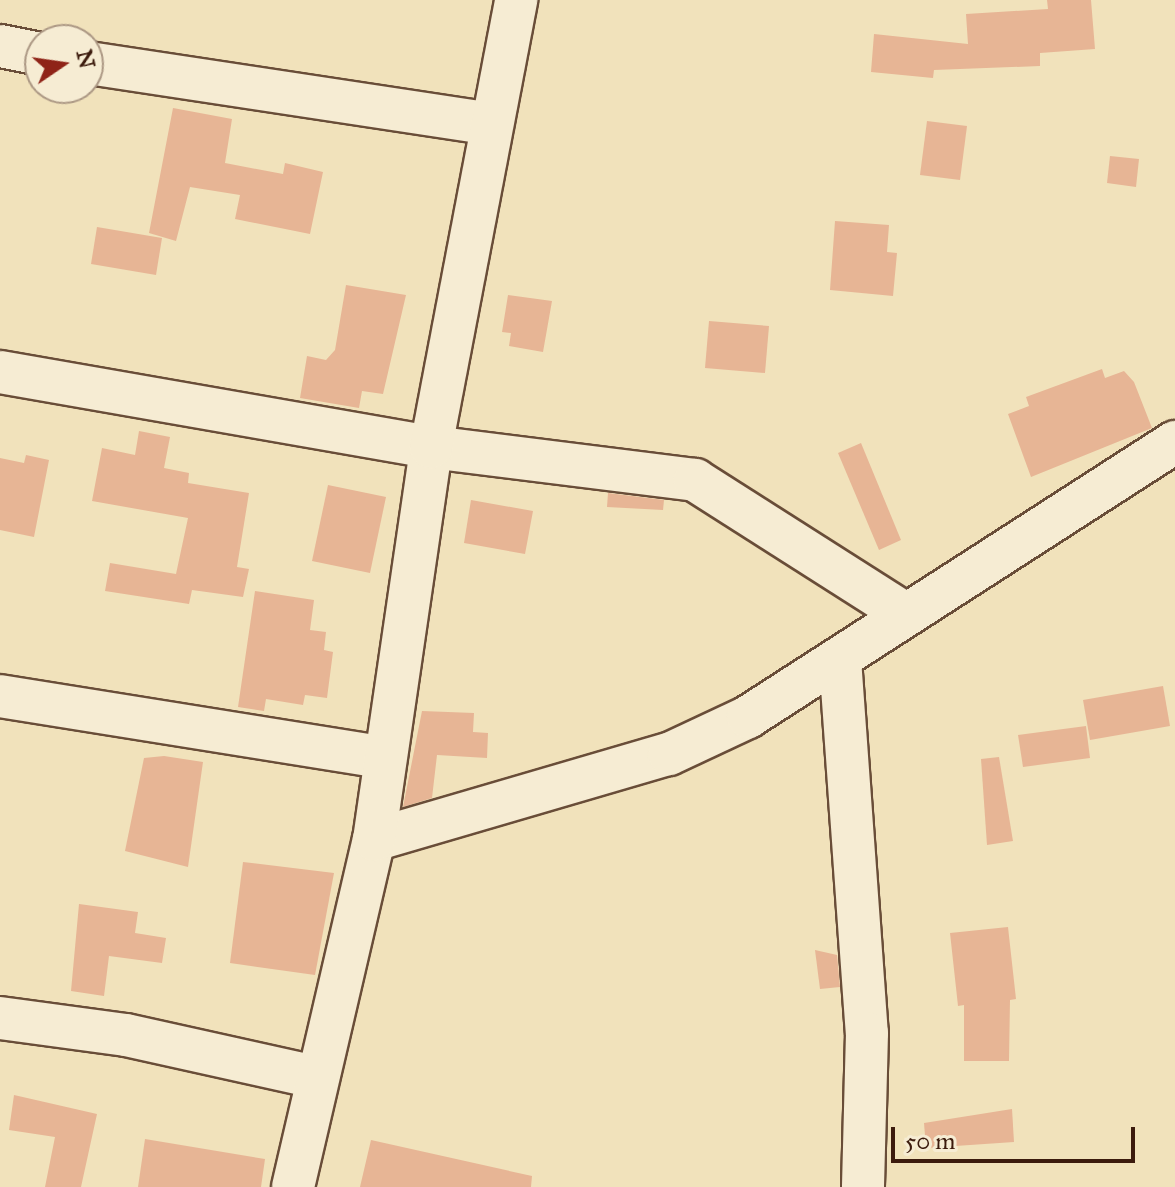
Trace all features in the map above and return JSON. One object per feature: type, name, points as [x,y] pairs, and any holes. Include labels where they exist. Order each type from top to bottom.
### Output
[{"type":"street","points":[[293,1187],[316,1077],[374,840],[381,757],[431,447],[489,124],[516,0]]},
{"type":"street","points":[[0,46],[24,51]]},
{"type":"street","points":[[104,65],[489,124]]},
{"type":"street","points":[[0,372],[431,447],[695,480],[905,614]]},
{"type":"street","points":[[374,840],[669,754],[748,717],[1175,442]]},
{"type":"street","points":[[840,659],[867,1033],[863,1187]]},
{"type":"street","points":[[0,696],[381,757]]},
{"type":"street","points":[[0,1018],[126,1035],[316,1077]]},
{"type":"building","points":[[1047,0],[1091,0],[1095,49],[1040,53],[1040,66],[934,70],[933,78],[871,72],[874,34],[968,44],[966,14],[1048,9]]},
{"type":"building","points":[[173,108],[232,119],[225,163],[283,174],[285,163],[323,172],[310,234],[235,219],[240,195],[190,187],[176,241],[149,233]]},
{"type":"building","points":[[927,121],[967,126],[960,180],[920,175]]},
{"type":"building","points":[[1110,156],[1139,159],[1136,187],[1107,183]]},
{"type":"building","points":[[835,221],[889,225],[887,252],[897,253],[893,296],[830,290]]},
{"type":"building","points":[[97,227],[162,238],[156,275],[91,264]]},
{"type":"building","points":[[346,285],[406,295],[383,394],[362,391],[359,408],[300,398],[307,356],[326,360],[335,350]]},
{"type":"building","points":[[508,295],[552,301],[543,352],[509,346],[511,333],[502,332]]},
{"type":"building","points":[[709,321],[769,326],[765,373],[705,368]]},
{"type":"building","points":[[1102,369],[1105,378],[1124,371],[1134,382],[1152,428],[1031,477],[1008,414],[1029,406],[1026,397]]},
{"type":"building","points":[[139,431],[170,437],[164,468],[189,473],[188,483],[249,493],[237,567],[249,569],[243,597],[192,590],[189,604],[105,591],[110,563],[176,574],[188,518],[92,501],[102,448],[135,455]]},
{"type":"building","points":[[861,443],[901,540],[879,550],[838,453]]},
{"type":"building","points":[[26,455],[49,460],[34,537],[0,530],[0,458],[24,463]]},
{"type":"building","points":[[328,485],[386,497],[370,573],[312,561]]},
{"type":"building","points":[[608,493],[664,500],[663,510],[607,507]]},
{"type":"building","points":[[471,500],[533,511],[525,554],[464,543]]},
{"type":"building","points":[[255,591],[314,600],[310,630],[326,632],[324,650],[333,652],[327,698],[305,695],[303,705],[266,699],[264,711],[238,707]]},
{"type":"building","points":[[1163,686],[1170,726],[1090,740],[1083,700]]},
{"type":"building","points":[[422,711],[474,713],[473,732],[488,733],[487,758],[437,755],[432,798],[403,807]]},
{"type":"building","points":[[1086,726],[1090,758],[1023,767],[1018,735]]},
{"type":"building","points":[[164,756],[203,762],[188,867],[125,851],[144,758]]},
{"type":"building","points":[[999,757],[1013,841],[987,845],[981,759]]},
{"type":"building","points":[[243,862],[334,873],[315,975],[230,963]]},
{"type":"building","points":[[79,904],[138,912],[135,933],[166,938],[162,963],[109,956],[104,996],[71,991]]},
{"type":"building","points":[[1008,927],[1016,999],[1010,1000],[1009,1061],[964,1061],[964,1005],[958,1006],[950,933]]},
{"type":"building","points":[[815,950],[837,955],[840,987],[820,989]]},
{"type":"building","points":[[14,1095],[97,1114],[81,1187],[45,1187],[55,1137],[9,1130]]},
{"type":"building","points":[[1012,1109],[1014,1142],[926,1148],[924,1123]]},
{"type":"building","points":[[145,1139],[265,1159],[261,1187],[138,1187]]},
{"type":"building","points":[[371,1140],[532,1176],[531,1187],[360,1187]]}]
